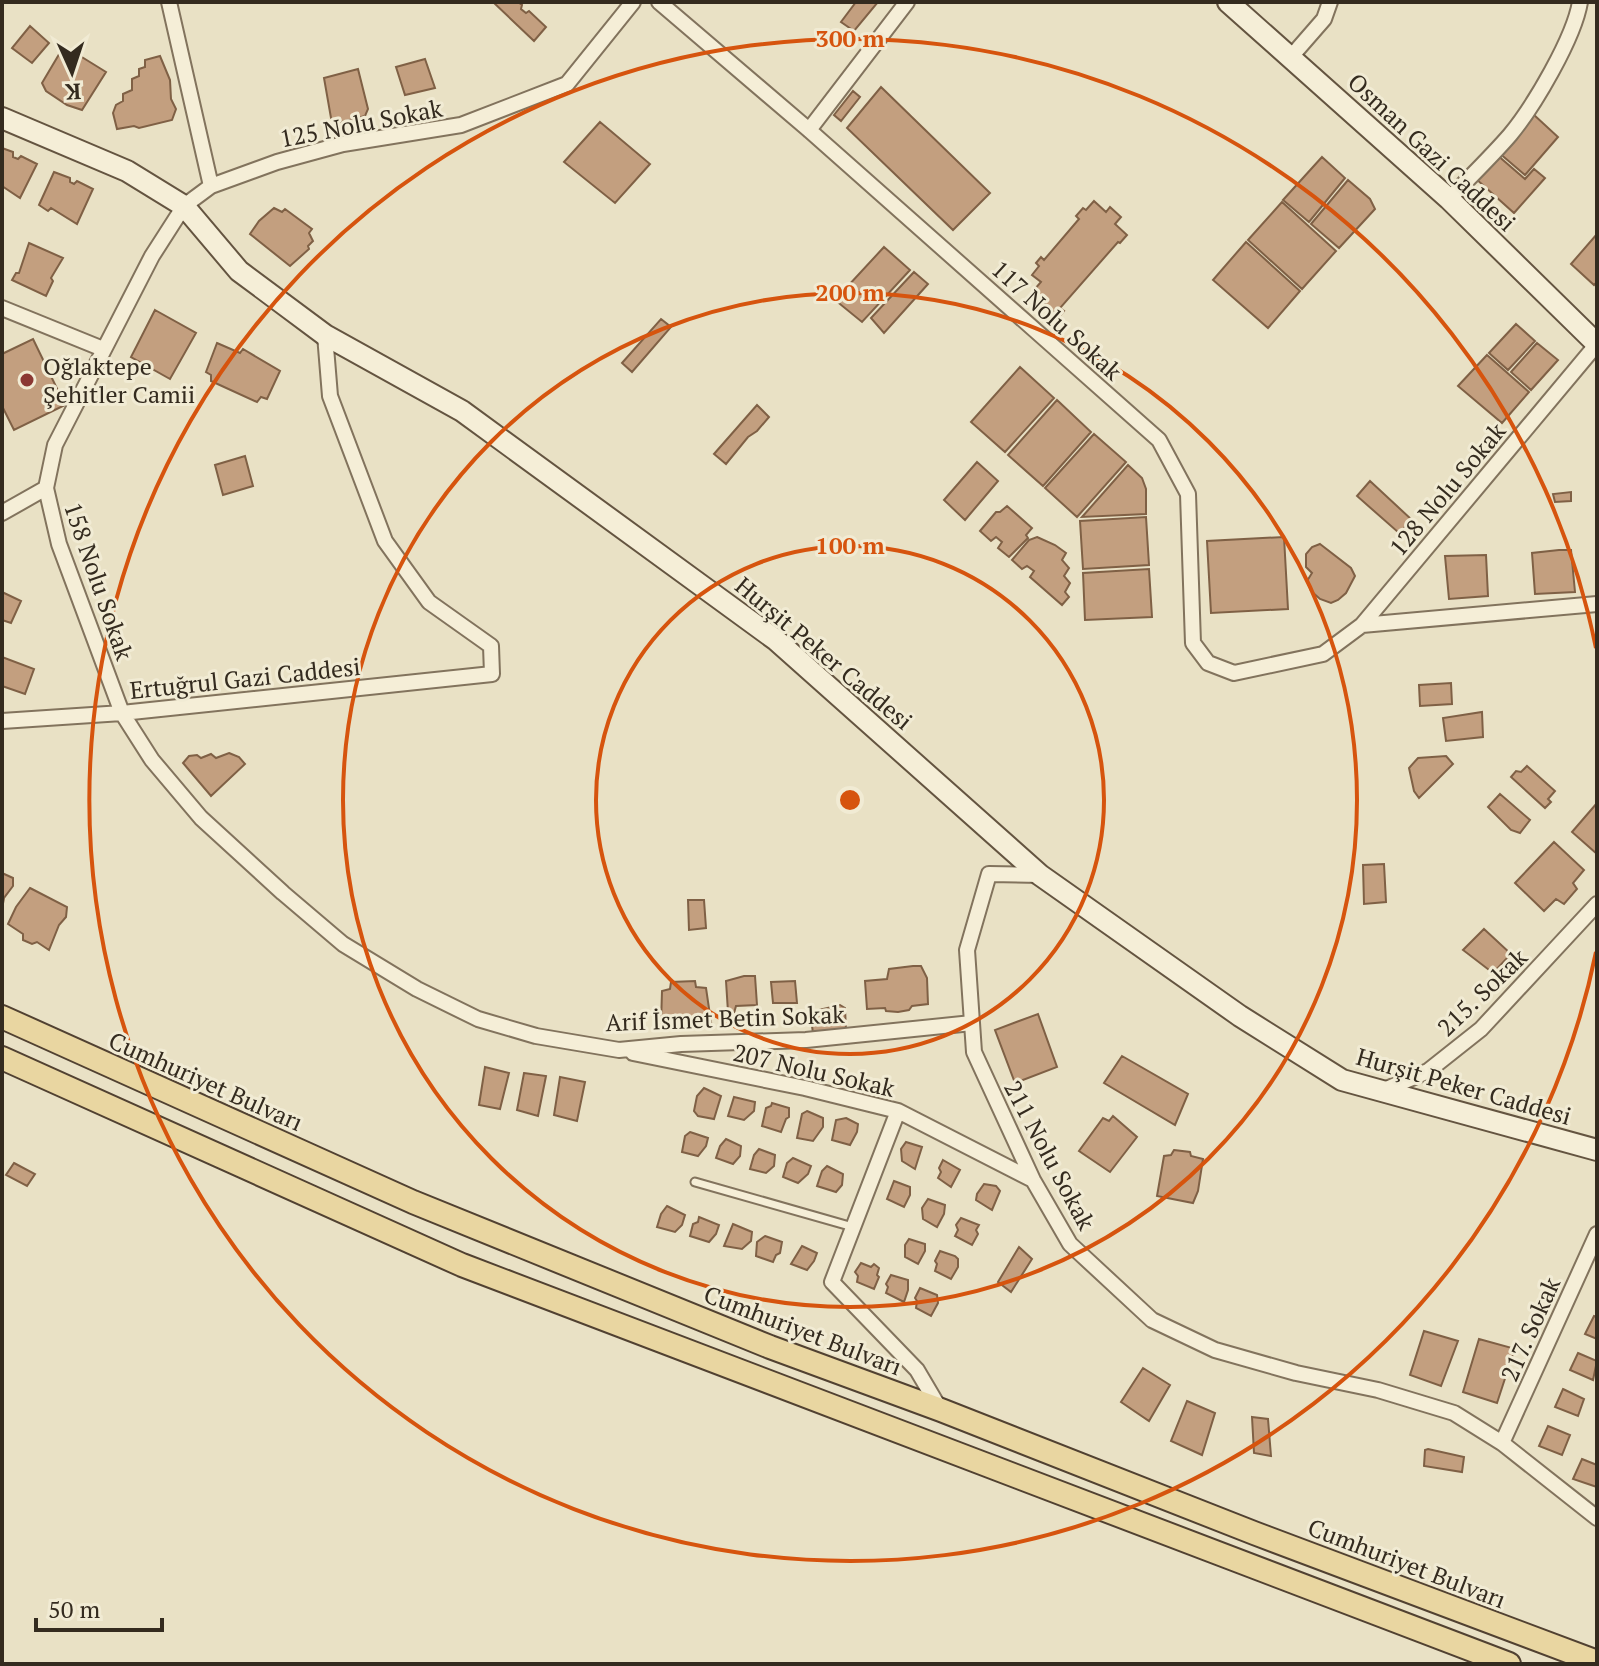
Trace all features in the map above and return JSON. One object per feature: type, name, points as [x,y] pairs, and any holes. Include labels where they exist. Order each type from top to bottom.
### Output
[{"type":"main road","name":"Cumhuriyet Bulvarı","points":[[2,1017],[413,1202],[770,1347],[1597,1662]]},
{"type":"main road","points":[[2,1058],[462,1265],[1509,1664]]},
{"type":"street","points":[[169,2],[211,186]]},
{"type":"street","name":"125 Nolu Sokak","points":[[184,206],[211,186],[277,162],[343,144],[461,125],[567,84],[633,2]]},
{"type":"street","name":"117 Nolu Sokak","points":[[659,2],[809,130],[1159,440],[1188,494],[1193,643],[1208,663],[1234,673],[1323,654]]},
{"type":"street","points":[[809,130],[907,2]]},
{"type":"street","name":"Osman Gazi Caddesi","points":[[1228,2],[1449,199],[1597,344]]},
{"type":"street","points":[[1290,58],[1324,19],[1330,2]]},
{"type":"street","points":[[1449,199],[1511,134],[1560,56],[1577,18],[1580,2]]},
{"type":"street","name":"Hurşit Peker Caddesi","points":[[2,118],[127,171],[184,206],[239,271],[325,335],[462,411],[776,640],[1040,875],[1240,1016],[1342,1080],[1597,1150]]},
{"type":"street","name":"158 Nolu Sokak","points":[[122,713],[59,544],[46,488],[55,445],[152,256],[184,206]]},
{"type":"street","points":[[2,308],[103,349]]},
{"type":"street","name":"Ertuğrul Gazi Caddesi","points":[[2,721],[122,713],[492,674],[491,646],[429,602],[385,541],[330,396],[325,335]]},
{"type":"street","name":"128 Nolu Sokak","points":[[1323,654],[1362,625],[1597,344]]},
{"type":"street","points":[[2,513],[46,488]]},
{"type":"street","points":[[1362,625],[1597,604]]},
{"type":"street","name":"Arif İsmet Betin Sokak","points":[[122,713],[152,760],[201,818],[343,944],[417,989],[478,1019],[536,1036],[619,1050],[681,1044],[806,1040],[972,1023]]},
{"type":"street","name":"211 Nolu Sokak","points":[[1040,875],[989,874],[967,950],[974,1052],[1033,1180],[1070,1244],[1152,1320],[1215,1350],[1296,1373],[1378,1390],[1454,1413],[1502,1443],[1597,1518]]},
{"type":"street","name":"215. Sokak","points":[[1382,1091],[1428,1071],[1481,1029],[1597,904]]},
{"type":"street","name":"207 Nolu Sokak","points":[[619,1050],[805,1088],[898,1111],[1033,1180]]},
{"type":"street","points":[[898,1111],[832,1282],[917,1370],[941,1410]]},
{"type":"street","name":"217. Sokak","points":[[1502,1443],[1597,1234]]},
{"type":"lane","points":[[695,1182],[853,1227]]},
{"type":"building","points":[[493,2],[518,2],[522,5],[521,9],[526,13],[529,11],[546,27],[534,41]]},
{"type":"building","points":[[856,2],[878,2],[854,31],[841,22]]},
{"type":"building","points":[[30,26],[49,43],[32,63],[12,48]]},
{"type":"building","points":[[64,46],[106,72],[82,110],[67,105],[46,91],[42,83]]},
{"type":"building","points":[[160,56],[170,80],[171,99],[176,109],[172,120],[139,128],[117,129],[113,113],[116,105],[123,101],[123,94],[132,90],[132,79],[139,76],[139,69],[145,67],[145,60]]},
{"type":"building","points":[[425,59],[435,88],[405,95],[396,67]]},
{"type":"building","points":[[358,69],[368,109],[365,116],[338,123],[331,118],[324,78]]},
{"type":"building","points":[[881,87],[990,193],[953,230],[847,128]]},
{"type":"building","points":[[853,91],[860,97],[841,121],[834,115]]},
{"type":"building","points":[[1533,114],[1558,137],[1525,175],[1498,152]]},
{"type":"building","points":[[600,122],[650,164],[615,203],[564,162]]},
{"type":"building","points":[[2,148],[13,152],[13,157],[18,159],[21,156],[37,164],[20,198],[2,186]]},
{"type":"building","points":[[1496,154],[1525,179],[1534,169],[1545,178],[1514,213],[1475,178]]},
{"type":"building","points":[[1322,157],[1345,178],[1309,222],[1283,200]]},
{"type":"building","points":[[54,172],[70,178],[74,184],[77,181],[93,189],[77,224],[51,208],[48,211],[39,205]]},
{"type":"building","points":[[1348,180],[1370,199],[1375,209],[1339,248],[1311,224]]},
{"type":"building","points":[[1094,201],[1106,212],[1110,207],[1121,217],[1115,224],[1127,235],[1060,308],[1064,311],[1059,317],[1045,304],[1041,309],[1028,297],[1041,282],[1032,275],[1041,257],[1044,260],[1079,219],[1076,216]]},
{"type":"building","points":[[1282,202],[1336,251],[1302,289],[1248,240]]},
{"type":"building","points":[[274,208],[282,212],[285,209],[312,229],[309,233],[313,241],[309,249],[290,266],[250,234]]},
{"type":"building","points":[[1597,234],[1597,282],[1594,285],[1571,264]]},
{"type":"building","points":[[1246,242],[1300,291],[1268,328],[1213,280]]},
{"type":"building","points":[[29,243],[63,258],[51,278],[53,281],[46,296],[12,280],[19,273]]},
{"type":"building","points":[[884,247],[910,270],[862,322],[835,300]]},
{"type":"building","points":[[914,272],[928,284],[884,333],[871,318]]},
{"type":"building","points":[[155,310],[196,333],[170,379],[131,357]]},
{"type":"building","points":[[661,319],[671,327],[632,372],[622,363]]},
{"type":"building","points":[[1516,324],[1535,341],[1508,370],[1489,353]]},
{"type":"building","name":"Oğlaktepe Şehitler Camii","points":[[33,339],[65,405],[14,430],[2,406],[2,354]]},
{"type":"building","points":[[217,343],[240,353],[243,349],[280,371],[267,399],[261,397],[257,402],[211,381],[211,375],[206,372]]},
{"type":"building","points":[[1537,343],[1558,360],[1531,390],[1511,372]]},
{"type":"building","points":[[1487,355],[1529,392],[1502,423],[1458,386]]},
{"type":"building","points":[[1020,367],[1054,398],[1005,452],[971,422]]},
{"type":"building","points":[[1057,400],[1091,432],[1043,486],[1008,455]]},
{"type":"building","points":[[757,405],[769,417],[726,464],[714,454]]},
{"type":"building","points":[[1094,434],[1126,462],[1077,517],[1045,488]]},
{"type":"building","points":[[245,456],[253,486],[223,495],[215,465]]},
{"type":"building","points":[[977,462],[998,481],[965,520],[944,500]]},
{"type":"building","points":[[1128,465],[1142,478],[1146,489],[1146,514],[1082,517]]},
{"type":"building","points":[[1370,481],[1412,520],[1399,533],[1357,496]]},
{"type":"building","points":[[1571,492],[1571,501],[1555,502],[1553,494]]},
{"type":"building","points":[[1007,506],[1032,528],[1026,535],[1028,538],[1009,557],[998,548],[1002,542],[996,537],[991,541],[980,531],[996,512]]},
{"type":"building","points":[[1146,517],[1149,565],[1083,569],[1080,521]]},
{"type":"building","points":[[1037,537],[1066,553],[1062,560],[1069,568],[1064,576],[1070,583],[1065,592],[1069,597],[1062,605],[1030,577],[1034,571],[1027,566],[1022,569],[1012,560],[1029,540]]},
{"type":"building","points":[[1284,537],[1288,609],[1211,613],[1207,541]]},
{"type":"building","points":[[1320,544],[1351,568],[1355,576],[1346,593],[1331,603],[1311,591],[1307,581],[1312,573],[1306,567],[1306,554]]},
{"type":"building","points":[[1571,550],[1575,592],[1535,594],[1532,553]]},
{"type":"building","points":[[1486,555],[1488,596],[1449,599],[1445,556]]},
{"type":"building","points":[[1149,569],[1152,617],[1085,620],[1083,573]]},
{"type":"building","points":[[2,592],[21,601],[11,623],[2,620]]},
{"type":"building","points":[[2,657],[34,669],[25,694],[2,686]]},
{"type":"building","points":[[1451,683],[1452,704],[1420,706],[1419,685]]},
{"type":"building","points":[[1482,712],[1483,737],[1446,741],[1443,718]]},
{"type":"building","points":[[229,753],[245,764],[211,796],[183,763],[189,756],[201,758],[211,754],[216,758]]},
{"type":"building","points":[[1446,756],[1453,764],[1419,798],[1414,791],[1409,768],[1418,758]]},
{"type":"building","points":[[1527,766],[1555,791],[1545,808],[1511,777]]},
{"type":"building","points":[[1500,794],[1530,820],[1520,833],[1511,830],[1488,807]]},
{"type":"building","points":[[1597,803],[1597,854],[1572,832]]},
{"type":"building","points":[[1554,842],[1584,870],[1573,883],[1577,889],[1564,904],[1556,899],[1544,911],[1515,883]]},
{"type":"building","points":[[1384,864],[1386,902],[1364,904],[1363,865]]},
{"type":"building","points":[[2,873],[13,878],[13,886],[4,898],[2,909]]},
{"type":"building","points":[[30,888],[67,907],[66,917],[59,925],[49,950],[37,942],[32,944],[23,940],[23,934],[8,924]]},
{"type":"building","points":[[688,900],[704,900],[706,928],[689,930]]},
{"type":"building","points":[[1484,929],[1511,954],[1493,973],[1463,950]]},
{"type":"building","points":[[921,966],[927,978],[928,1004],[898,1012],[886,1011],[885,1008],[867,1009],[865,981],[887,979],[889,969]]},
{"type":"building","points":[[755,976],[757,1005],[736,1006],[734,1013],[728,1012],[726,981]]},
{"type":"building","points":[[695,981],[696,987],[706,988],[711,1022],[687,1024],[684,1017],[679,1018],[679,1024],[661,1025],[662,991],[670,989],[671,982]]},
{"type":"building","points":[[795,981],[797,1003],[773,1003],[771,982]]},
{"type":"building","points":[[840,1005],[845,1008],[846,1030],[813,1033],[810,1012]]},
{"type":"building","points":[[1038,1014],[1057,1067],[1015,1083],[995,1030]]},
{"type":"building","points":[[1122,1056],[1188,1094],[1175,1125],[1104,1083]]},
{"type":"building","points":[[485,1067],[509,1073],[500,1109],[479,1105]]},
{"type":"building","points":[[524,1073],[546,1076],[538,1116],[517,1110]]},
{"type":"building","points":[[560,1077],[585,1082],[577,1121],[554,1115]]},
{"type":"building","points":[[704,1088],[721,1096],[714,1119],[698,1116],[694,1111],[697,1096]]},
{"type":"building","points":[[734,1097],[755,1102],[754,1111],[744,1120],[728,1116]]},
{"type":"building","points":[[772,1103],[789,1108],[789,1117],[781,1132],[762,1126],[766,1108]]},
{"type":"building","points":[[807,1111],[823,1118],[823,1127],[813,1141],[797,1138],[802,1114]]},
{"type":"building","points":[[1113,1116],[1137,1137],[1110,1172],[1079,1151],[1103,1118],[1109,1121]]},
{"type":"building","points":[[846,1118],[858,1124],[850,1145],[832,1140],[836,1120]]},
{"type":"building","points":[[690,1132],[708,1138],[698,1156],[682,1152],[685,1136]]},
{"type":"building","points":[[726,1139],[741,1146],[740,1156],[733,1164],[716,1158]]},
{"type":"building","points":[[906,1142],[922,1147],[915,1169],[902,1161],[901,1149]]},
{"type":"building","points":[[759,1149],[775,1155],[774,1166],[766,1173],[750,1169]]},
{"type":"building","points":[[1174,1150],[1190,1152],[1191,1156],[1203,1159],[1193,1203],[1157,1196],[1164,1156],[1171,1155]]},
{"type":"building","points":[[793,1158],[811,1166],[808,1174],[798,1183],[783,1177],[787,1163]]},
{"type":"building","points":[[943,1160],[960,1170],[951,1187],[938,1178]]},
{"type":"building","points":[[14,1163],[35,1174],[27,1186],[6,1175]]},
{"type":"building","points":[[827,1166],[843,1174],[842,1185],[836,1192],[817,1186]]},
{"type":"building","points":[[894,1181],[910,1187],[904,1207],[887,1199]]},
{"type":"building","points":[[984,1184],[996,1186],[1000,1191],[992,1210],[976,1200]]},
{"type":"building","points":[[928,1199],[945,1205],[937,1227],[923,1219],[922,1208]]},
{"type":"building","points":[[667,1206],[685,1215],[682,1225],[675,1232],[657,1227]]},
{"type":"building","points":[[699,1217],[719,1225],[709,1242],[690,1236],[693,1224],[698,1222]]},
{"type":"building","points":[[961,1218],[979,1225],[972,1245],[955,1236],[958,1230],[956,1225]]},
{"type":"building","points":[[733,1224],[752,1232],[751,1241],[742,1249],[724,1246]]},
{"type":"building","points":[[765,1236],[782,1242],[780,1253],[773,1262],[756,1256],[757,1242]]},
{"type":"building","points":[[909,1239],[925,1244],[918,1264],[905,1257],[905,1245]]},
{"type":"building","points":[[802,1246],[817,1253],[807,1270],[791,1264]]},
{"type":"building","points":[[1019,1247],[1032,1259],[1011,1292],[998,1282]]},
{"type":"building","points":[[940,1251],[958,1259],[958,1267],[951,1279],[935,1271],[935,1261]]},
{"type":"building","points":[[861,1263],[871,1267],[874,1264],[879,1268],[874,1289],[857,1282],[855,1272]]},
{"type":"building","points":[[891,1275],[908,1280],[904,1302],[886,1293],[886,1284]]},
{"type":"building","points":[[920,1288],[937,1295],[938,1303],[931,1316],[916,1308],[915,1298]]},
{"type":"building","points":[[1594,1316],[1597,1317],[1597,1339],[1585,1334]]},
{"type":"building","points":[[1424,1331],[1458,1341],[1441,1386],[1410,1375]]},
{"type":"building","points":[[1479,1339],[1514,1351],[1497,1403],[1463,1392]]},
{"type":"building","points":[[1578,1353],[1597,1361],[1593,1380],[1570,1370]]},
{"type":"building","points":[[1143,1368],[1170,1385],[1149,1421],[1121,1402]]},
{"type":"building","points":[[1563,1389],[1584,1399],[1578,1416],[1555,1407]]},
{"type":"building","points":[[1187,1401],[1215,1413],[1202,1455],[1171,1441]]},
{"type":"building","points":[[1252,1417],[1268,1419],[1271,1456],[1254,1453]]},
{"type":"building","points":[[1548,1426],[1570,1435],[1562,1455],[1539,1446]]},
{"type":"building","points":[[1425,1450],[1464,1457],[1462,1472],[1424,1466]]},
{"type":"building","points":[[1582,1459],[1597,1465],[1597,1487],[1573,1479]]},
{"type":"place","name":"Oğlaktepe Şehitler Camii","points":[[27,380]]}]
